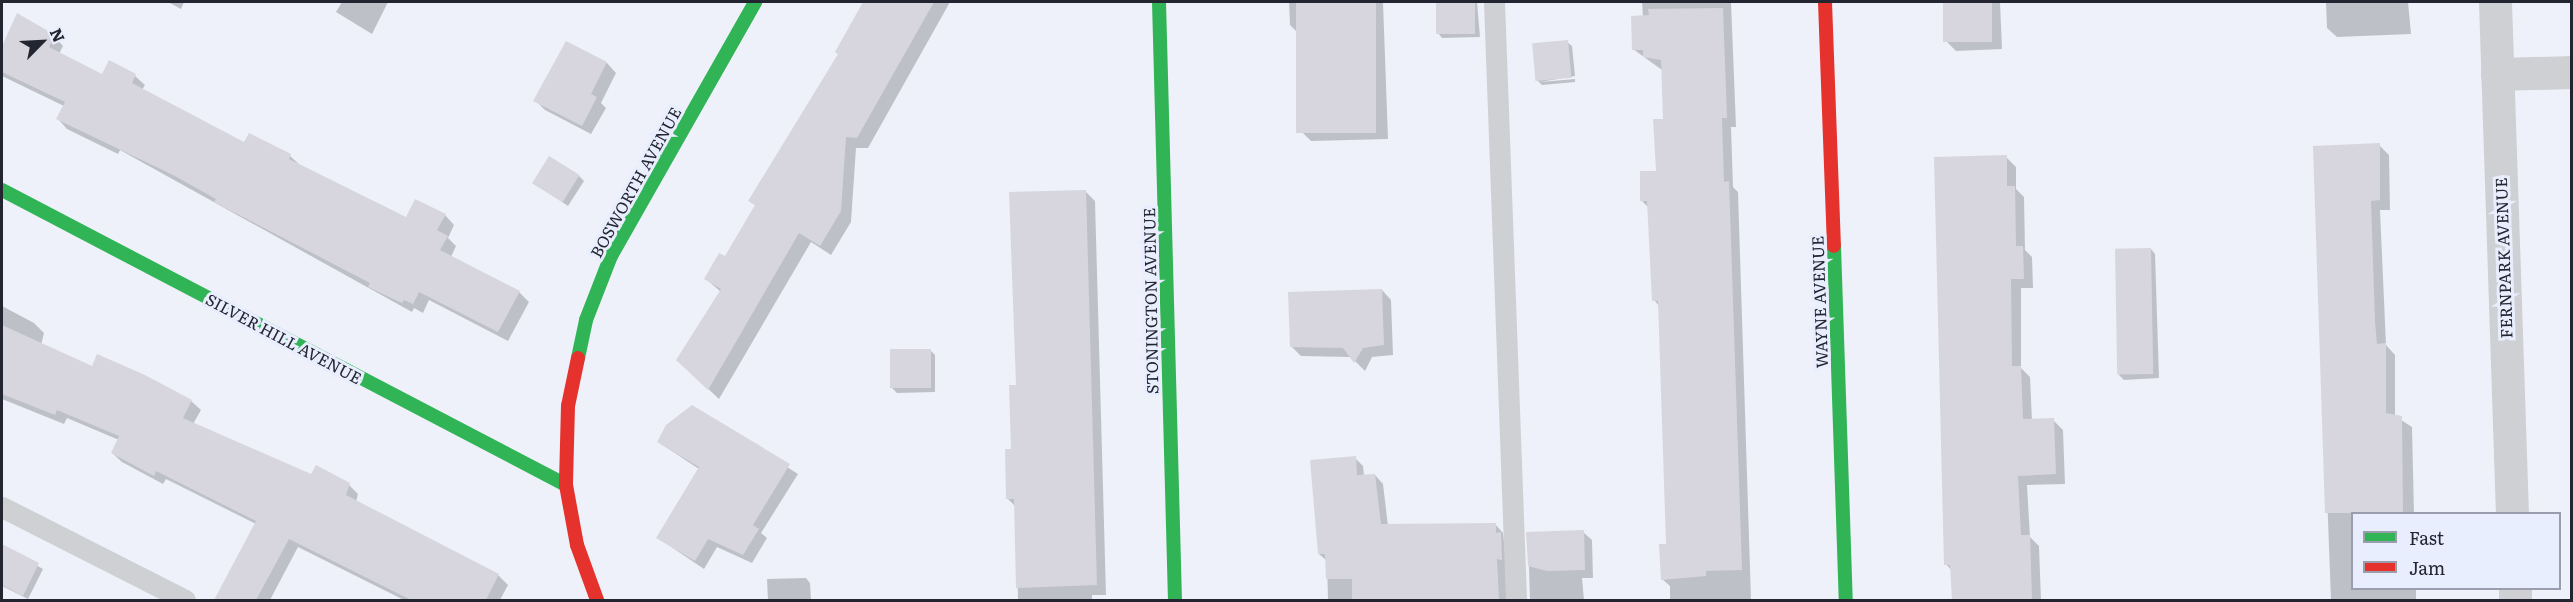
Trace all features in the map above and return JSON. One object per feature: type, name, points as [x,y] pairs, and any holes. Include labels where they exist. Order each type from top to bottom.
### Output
[{"type":"street","name":"BOSWORTH AVENUE","points":[[597,600],[577,546],[566,486],[568,406],[586,320],[611,256],[755,2]]},
{"type":"street","name":"STONINGTON AVENUE","points":[[1159,2],[1175,600]]},
{"type":"street","name":"WAYNE AVENUE","points":[[1826,2],[1846,600]]},
{"type":"street","name":"FERNPARK AVENUE","points":[[2495,2],[2512,512]]},
{"type":"street","points":[[2497,74],[2571,72]]},
{"type":"street","name":"SILVER HILL AVENUE","points":[[2,190],[566,486]]},
{"type":"lane","points":[[1494,2],[1516,600]]},
{"type":"lane","points":[[2,507],[185,600]]},
{"type":"building","points":[[863,2],[934,2],[857,138],[846,137],[841,211],[820,246],[799,233],[708,390],[676,360],[721,289],[704,279],[719,253],[725,256],[755,205],[748,201],[838,54],[835,52]]},
{"type":"building","points":[[1296,2],[1376,2],[1376,133],[1296,133]]},
{"type":"building","points":[[1436,2],[1475,2],[1475,34],[1436,34]]},
{"type":"building","points":[[1943,2],[1992,2],[1992,42],[1943,42]]},
{"type":"building","points":[[1723,8],[1727,118],[1722,118],[1724,182],[1729,181],[1742,570],[1706,571],[1706,576],[1661,580],[1659,544],[1666,544],[1658,301],[1652,301],[1647,201],[1640,201],[1640,171],[1656,171],[1653,119],[1663,119],[1661,60],[1643,57],[1643,50],[1632,50],[1631,16],[1649,15],[1648,9]]},
{"type":"building","points":[[17,13],[55,35],[49,47],[102,74],[109,60],[136,74],[132,83],[244,142],[249,133],[291,154],[289,159],[406,217],[415,199],[446,214],[437,230],[448,236],[440,250],[520,291],[498,332],[419,292],[413,304],[404,300],[402,303],[368,287],[370,283],[214,202],[216,199],[173,175],[56,119],[65,102],[2,72],[2,46]]},
{"type":"building","points":[[1568,40],[1571,78],[1535,81],[1532,43]]},
{"type":"building","points":[[566,41],[607,62],[591,94],[597,97],[582,126],[533,101]]},
{"type":"building","points":[[2380,143],[2380,200],[2371,201],[2375,321],[2377,344],[2386,343],[2386,413],[2402,416],[2403,512],[2325,513],[2313,146]]},
{"type":"building","points":[[2007,155],[2007,186],[2015,186],[2016,246],[2023,246],[2024,279],[2011,279],[2012,366],[2021,366],[2023,419],[2054,418],[2056,474],[2018,476],[2021,535],[2030,535],[2032,600],[1952,600],[1950,565],[1944,565],[1934,157]]},
{"type":"building","points":[[549,156],[580,175],[563,202],[532,183]]},
{"type":"building","points":[[1086,190],[1097,585],[1016,588],[1014,499],[1006,499],[1005,449],[1011,449],[1009,385],[1016,385],[1009,192]]},
{"type":"building","points":[[2151,248],[2153,374],[2117,375],[2115,249]]},
{"type":"building","points":[[1382,289],[1384,345],[1363,348],[1354,363],[1343,348],[1290,347],[1288,292]]},
{"type":"building","points":[[2,325],[92,366],[97,354],[145,375],[192,400],[183,418],[311,474],[316,465],[350,483],[346,495],[499,574],[486,600],[411,600],[289,539],[256,600],[214,600],[256,521],[156,471],[154,476],[111,453],[119,436],[57,410],[55,415],[2,394]]},
{"type":"building","points":[[890,349],[931,349],[931,388],[890,388]]},
{"type":"building","points":[[692,405],[790,464],[753,525],[759,529],[743,555],[708,539],[695,561],[656,538],[699,467],[657,442],[666,425]]},
{"type":"building","points":[[1356,456],[1357,475],[1375,474],[1381,524],[1496,523],[1496,533],[1501,532],[1502,560],[1497,559],[1499,600],[1352,600],[1352,579],[1326,579],[1325,554],[1318,554],[1310,460]]},
{"type":"building","points":[[1584,530],[1585,570],[1547,571],[1528,566],[1526,532]]},
{"type":"building","points":[[2,544],[39,563],[23,596],[2,585]]},
{"type":"traffic: fast","points":[[578,358],[586,320],[611,256],[755,2]]},
{"type":"traffic: fast","points":[[1159,2],[1175,600]]},
{"type":"traffic: fast","points":[[2,190],[566,485]]},
{"type":"traffic: fast","points":[[1834,246],[1846,600]]},
{"type":"traffic: jam","points":[[1825,2],[1834,246]]},
{"type":"traffic: jam","points":[[578,358],[568,406],[566,485],[577,545],[597,600]]}]
